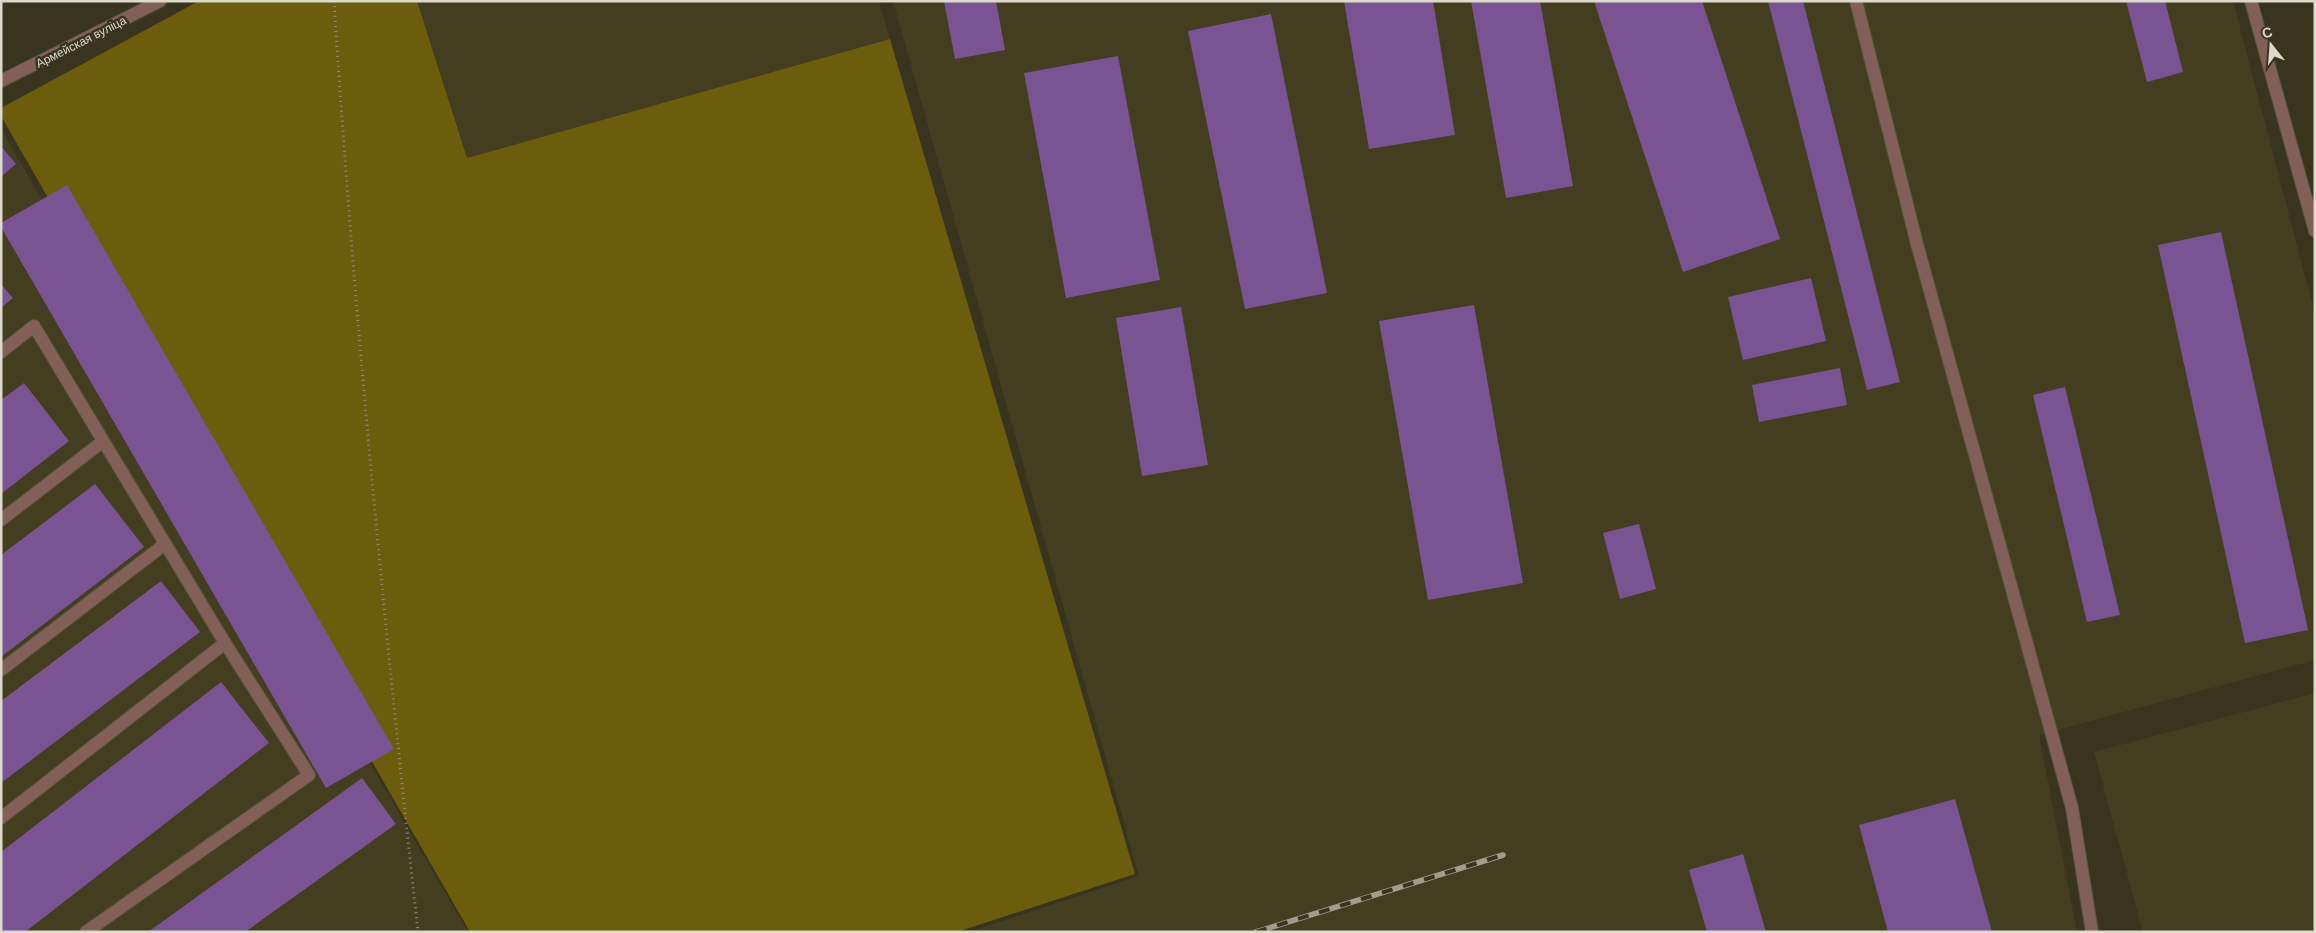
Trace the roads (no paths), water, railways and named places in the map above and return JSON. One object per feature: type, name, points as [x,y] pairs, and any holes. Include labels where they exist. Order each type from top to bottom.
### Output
[{"type":"street","name":"Армейская вуліца","points":[[1,81],[160,1]]},
{"type":"street","points":[[1856,1],[1917,244],[2072,808],[2092,932]]},
{"type":"street","points":[[2251,1],[2315,231]]},
{"type":"street","points":[[1,352],[34,326],[102,442],[225,643],[309,775],[86,932]]},
{"type":"street","points":[[1,520],[102,442]]},
{"type":"street","points":[[1,670],[166,544]]},
{"type":"street","points":[[1,818],[225,643]]},
{"type":"railway","points":[[1256,932],[1503,855]]}]
